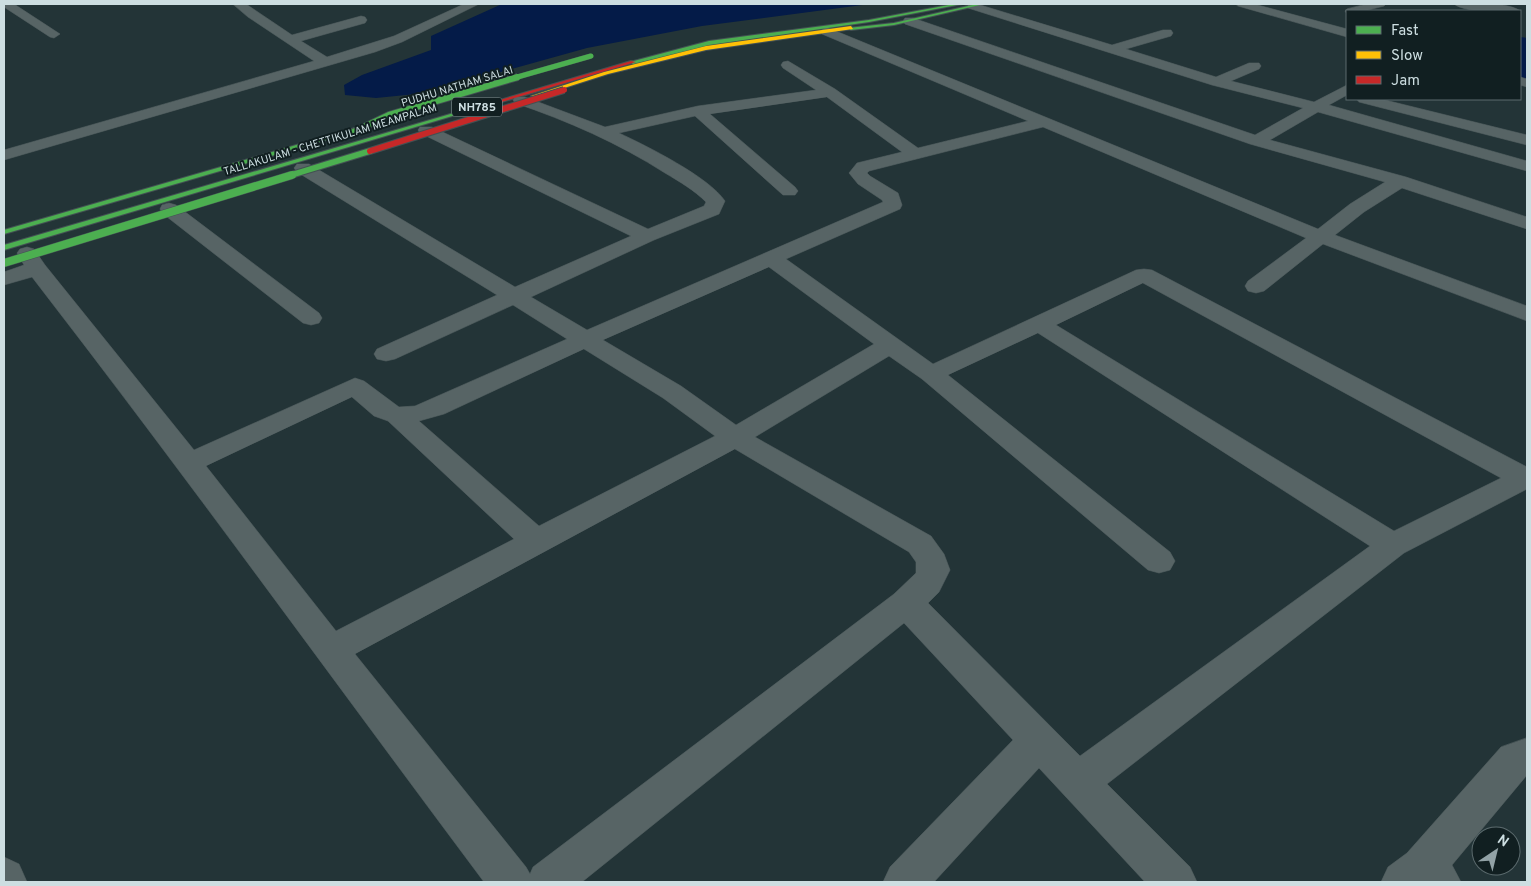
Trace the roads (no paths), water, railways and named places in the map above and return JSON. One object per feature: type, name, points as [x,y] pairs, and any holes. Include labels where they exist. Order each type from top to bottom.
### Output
[{"type":"main road","points":[[776,22],[906,4]]},
{"type":"main road","name":"PUDHU NATHAM SALAI","points":[[4,232],[304,146],[602,56],[700,37],[817,22],[926,4]]},
{"type":"main road","name":"TALLAKULAM - CHETTIKULAM MEAMPALAM","points":[[4,238],[554,75],[666,47],[764,30],[887,14],[940,4]]},
{"type":"main road","points":[[4,256],[30,259],[169,209],[606,73],[718,46],[909,21],[971,5]]},
{"type":"main road","name":"TALLAKULAM - CHETTIKULAM MEAMPALAM","points":[[4,248],[620,65],[709,43],[971,5]]},
{"type":"main road","points":[[700,33],[759,24]]},
{"type":"main road","points":[[4,262],[147,220],[564,90],[718,46]]},
{"type":"main road","points":[[343,138],[389,114],[602,56]]},
{"type":"street","points":[[7,4],[54,34]]},
{"type":"street","points":[[239,4],[289,40],[325,62]]},
{"type":"street","points":[[4,155],[398,39],[473,4]]},
{"type":"street","points":[[1242,4],[1306,20],[1346,33]]},
{"type":"street","points":[[1355,10],[1380,4]]},
{"type":"street","points":[[1460,4],[1506,10]]},
{"type":"street","points":[[971,5],[1217,82],[1315,107],[1527,166]]},
{"type":"street","points":[[1306,20],[1342,13]]},
{"type":"street","points":[[289,40],[361,20]]},
{"type":"street","points":[[909,21],[1256,140],[1400,181],[1527,223]]},
{"type":"street","points":[[830,31],[1320,236],[1527,314]]},
{"type":"street","points":[[1113,49],[1167,33]]},
{"type":"street","points":[[788,64],[915,154]]},
{"type":"street","points":[[1217,82],[1254,66]]},
{"type":"street","points":[[606,131],[698,111],[830,92]]},
{"type":"street","points":[[1256,140],[1346,92]]},
{"type":"street","points":[[386,354],[647,236],[712,210],[716,201],[707,192],[642,149],[606,131],[520,100]]},
{"type":"street","points":[[1368,100],[1527,140]]},
{"type":"street","points":[[698,111],[789,191]]},
{"type":"street","points":[[189,463],[355,386],[388,415],[398,417],[414,416],[435,408],[586,339],[893,205],[890,197],[864,180],[858,173],[863,167],[1044,122]]},
{"type":"street","points":[[426,130],[647,236]]},
{"type":"street","points":[[303,168],[517,296],[672,392],[735,437],[920,544],[932,557],[935,570],[928,583],[906,603],[548,882]]},
{"type":"street","points":[[1256,286],[1320,236],[1400,181]]},
{"type":"street","points":[[169,209],[311,318]]},
{"type":"street","points":[[770,258],[931,374],[1158,561]]},
{"type":"street","points":[[4,279],[30,259],[145,405],[510,882]]},
{"type":"street","points":[[931,374],[1144,275],[1527,478]]},
{"type":"street","points":[[1039,324],[1393,545]]},
{"type":"street","points":[[331,650],[735,437],[890,345]]},
{"type":"street","points":[[398,417],[537,542]]},
{"type":"street","points":[[1078,782],[1393,545],[1527,478]]},
{"type":"street","points":[[906,603],[1174,882]]},
{"type":"street","points":[[905,882],[1038,741]]},
{"type":"street","points":[[1422,877],[1515,760],[1527,756]]},
{"type":"water","points":[[502,4],[870,4],[702,26],[587,48],[426,93],[376,98],[345,95],[344,85],[362,75],[431,50],[431,36]]},
{"type":"water","points":[[1521,37],[1527,38],[1527,80],[1521,78]]}]
